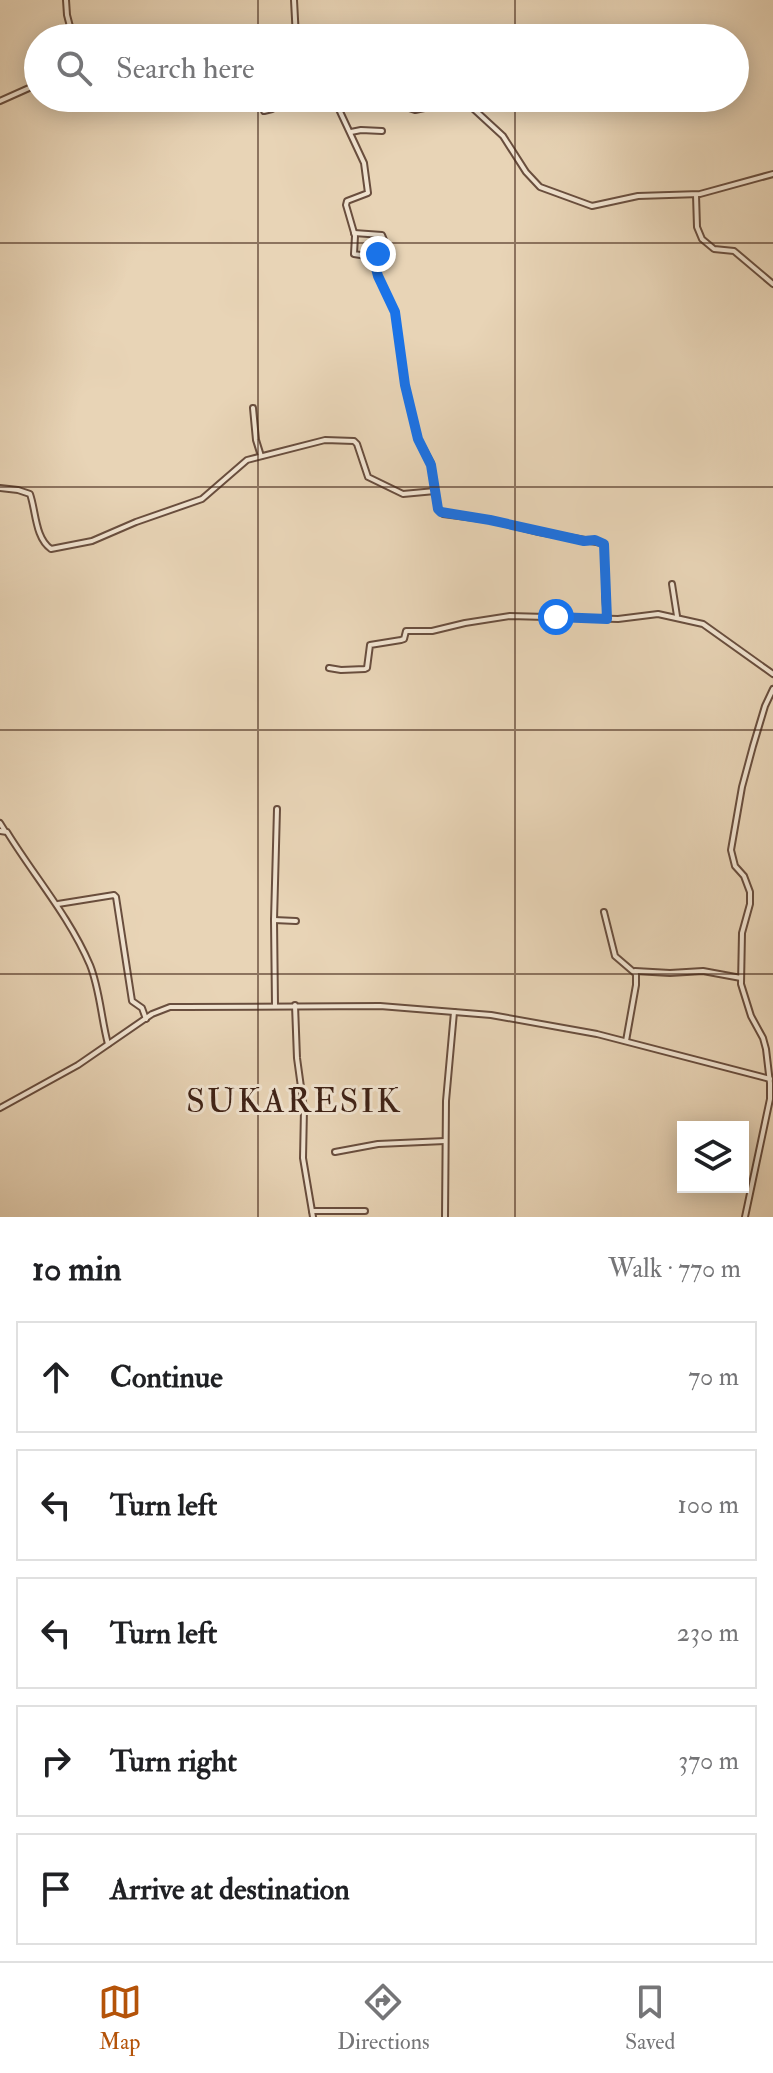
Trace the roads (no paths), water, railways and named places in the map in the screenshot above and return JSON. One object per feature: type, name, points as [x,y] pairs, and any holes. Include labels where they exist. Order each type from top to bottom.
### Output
[{"type":"street","points":[[66,0],[69,24]]},
{"type":"street","points":[[294,0],[295,24]]},
{"type":"street","points":[[0,101],[24,90]]},
{"type":"street","points":[[342,112],[364,163],[368,193],[346,203],[354,233],[354,254],[373,257],[384,254],[386,245],[382,235],[354,233]]},
{"type":"street","points":[[477,112],[503,136],[526,172],[540,187],[588,205],[597,206],[638,196],[696,195],[773,174]]},
{"type":"street","points":[[351,132],[382,131]]},
{"type":"street","points":[[696,195],[697,227],[702,239],[714,249],[734,251],[773,284]]},
{"type":"street","points":[[373,257],[378,276],[395,312],[405,385],[418,439],[431,465],[438,509],[443,514],[490,520],[602,543],[605,549],[607,619]]},
{"type":"street","points":[[253,408],[261,456]]},
{"type":"street","points":[[0,488],[30,494],[40,533],[46,547],[51,549],[92,541],[202,499],[244,462],[325,440],[354,441],[368,477],[403,494],[435,491]]},
{"type":"street","points":[[672,584],[677,616]]},
{"type":"street","points":[[329,668],[365,669],[370,645],[402,639],[406,631],[432,631],[510,616],[607,619],[658,614],[703,624],[773,674]]},
{"type":"street","points":[[745,1217],[770,1099],[770,1079],[763,1038],[743,993],[742,933],[751,897],[747,883],[733,860],[731,844],[756,735],[773,689]]},
{"type":"street","points":[[275,1005],[277,809]]},
{"type":"street","points":[[0,823],[2,831],[58,904],[92,971],[108,1044]]},
{"type":"street","points":[[58,904],[116,897],[132,1001],[142,1008],[146,1019]]},
{"type":"street","points":[[604,912],[615,956],[625,967],[635,971],[670,973],[703,971],[741,978]]},
{"type":"street","points":[[274,920],[296,921]]},
{"type":"street","points":[[626,1042],[636,985],[635,971]]},
{"type":"street","points":[[295,1005],[297,1058],[305,1112],[303,1158],[313,1214],[365,1211]]},
{"type":"street","points":[[0,1108],[78,1065],[158,1011],[170,1007],[380,1006],[491,1015],[571,1029],[770,1079]]},
{"type":"street","points":[[445,1217],[445,1141],[454,1011]]},
{"type":"street","points":[[335,1152],[378,1144],[445,1141]]},
{"type":"district","name":"SUKARESIK","points":[[294,1101]]}]
